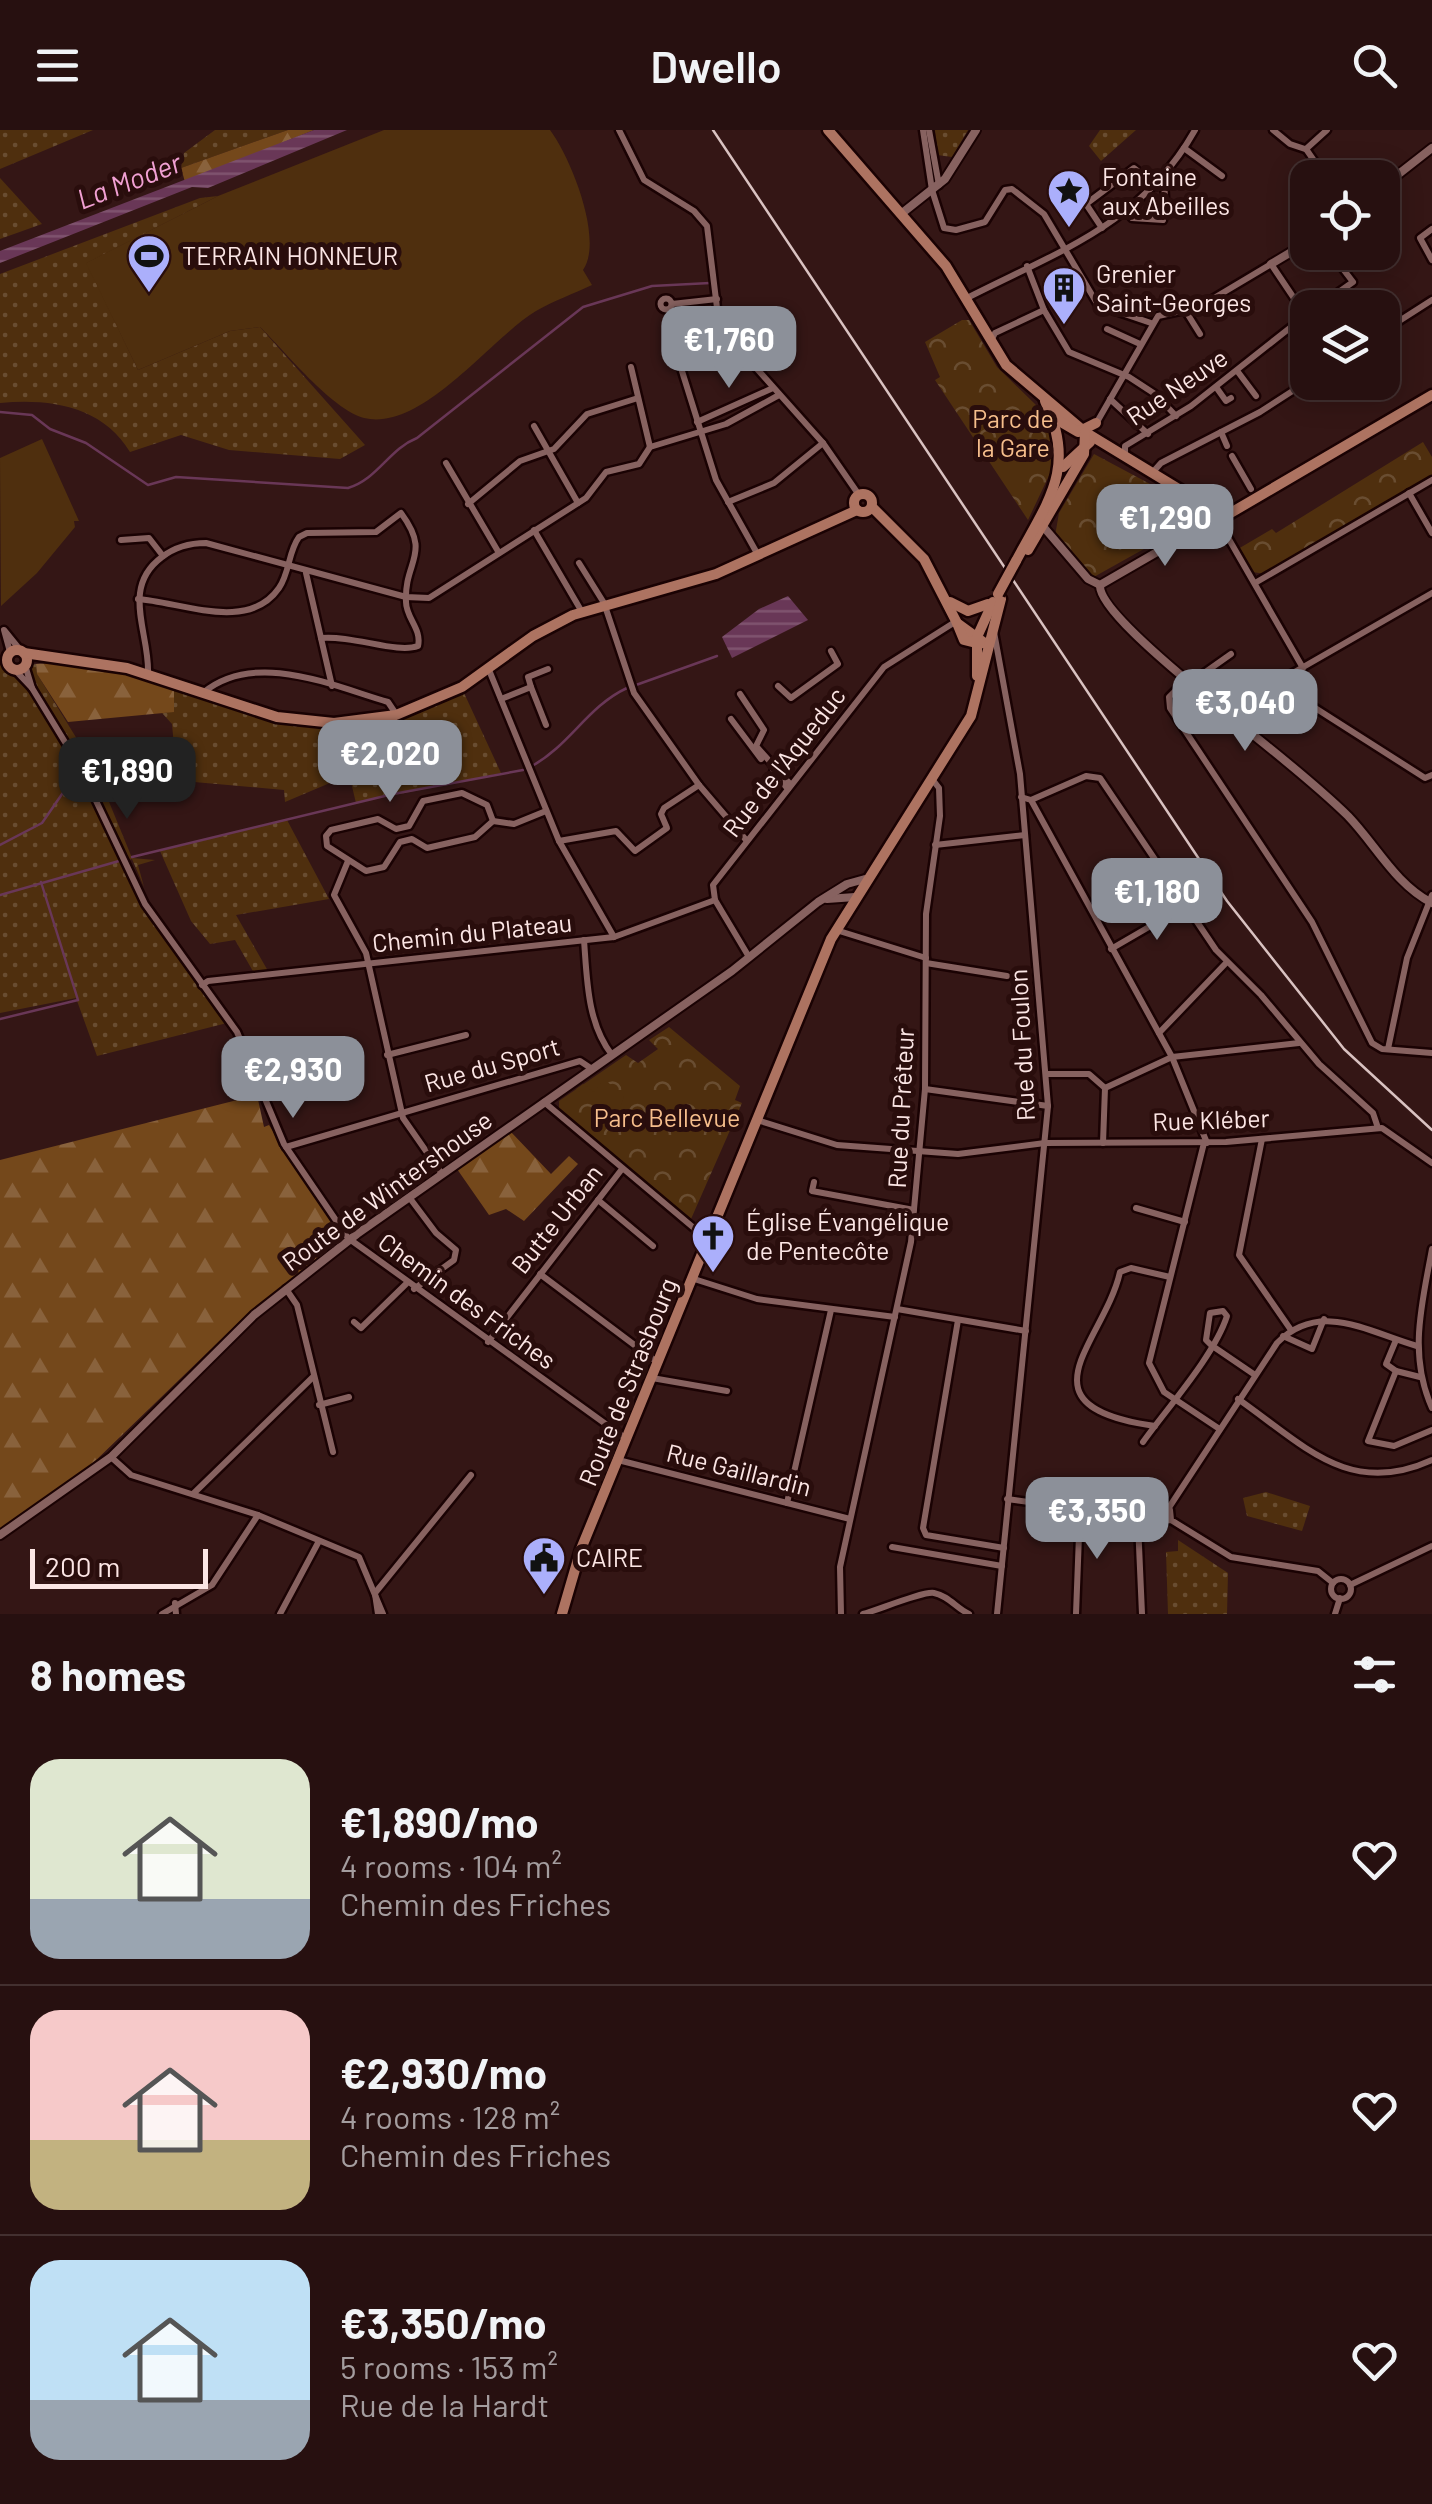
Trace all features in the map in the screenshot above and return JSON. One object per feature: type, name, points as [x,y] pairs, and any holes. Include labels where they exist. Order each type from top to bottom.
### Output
[{"type":"main road","points":[[828,130],[902,214],[968,298],[996,336],[1006,365],[1086,437]]},
{"type":"main road","points":[[1053,418],[1153,472],[1216,516],[1432,394]]},
{"type":"main road","points":[[1044,400],[1062,448],[1058,477]]},
{"type":"main road","points":[[1086,437],[1096,424]]},
{"type":"main road","name":"Route de Strasbourg","points":[[1017,564],[1058,477],[1086,437]]},
{"type":"main road","name":"Route de Strasbourg","points":[[562,1614],[573,1571],[650,1378],[836,930],[866,879],[935,783],[971,716],[980,687],[980,642],[987,611],[1043,528],[1086,437]]},
{"type":"main road","points":[[856,510],[854,502],[860,495],[869,496],[872,507],[924,559],[957,622],[980,642]]},
{"type":"main road","points":[[14,659],[96,661],[301,721],[343,722],[396,715],[462,687],[531,637],[582,612],[676,588],[758,556],[856,510],[865,512],[872,507]]},
{"type":"main road","points":[[941,591],[955,607],[970,612],[998,596]]},
{"type":"main road","name":"Route de Strasbourg","points":[[980,642],[991,626],[998,596]]},
{"type":"street","points":[[618,130],[644,180],[694,210],[705,223],[719,321],[731,340],[823,443],[860,495]]},
{"type":"street","points":[[926,130],[942,226],[954,231],[988,220],[1010,188],[1041,210],[1098,305],[1152,322],[1185,310],[1290,251]]},
{"type":"street","points":[[902,214],[936,188],[976,130]]},
{"type":"street","points":[[968,298],[1128,212],[1164,178],[1195,130]]},
{"type":"street","points":[[1273,130],[1290,144],[1306,149],[1314,160]]},
{"type":"street","points":[[1306,149],[1321,132]]},
{"type":"street","points":[[1184,148],[1222,176]]},
{"type":"street","points":[[1400,174],[1432,150]]},
{"type":"street","points":[[1102,228],[1086,204],[1134,168],[1165,199],[1164,178]]},
{"type":"street","points":[[1128,212],[1132,218],[1164,220]]},
{"type":"street","points":[[1432,229],[1420,238],[1432,260]]},
{"type":"street","points":[[1273,260],[1291,290]]},
{"type":"street","points":[[1027,266],[1044,310],[1069,352],[1124,374],[1155,394],[1176,416]]},
{"type":"street","points":[[1342,290],[1353,282],[1344,270]]},
{"type":"street","points":[[672,304],[716,300]]},
{"type":"street","points":[[1400,320],[1432,300]]},
{"type":"street","points":[[996,336],[1044,310]]},
{"type":"street","points":[[1185,310],[1200,334]]},
{"type":"street","points":[[1096,424],[1152,322]]},
{"type":"street","points":[[1107,329],[1140,344]]},
{"type":"street","name":"Rue Neuve","points":[[1126,456],[1126,446],[1176,416],[1290,330]]},
{"type":"street","points":[[731,340],[687,356],[682,363],[699,432],[728,502],[758,556]]},
{"type":"street","points":[[631,367],[650,447]]},
{"type":"street","points":[[1238,372],[1256,396]]},
{"type":"street","points":[[1216,387],[1226,401],[1231,398]]},
{"type":"street","points":[[697,422],[776,391]]},
{"type":"street","points":[[148,674],[138,600],[147,572],[181,546],[206,543],[406,597],[428,598],[578,503],[606,472],[639,464],[650,447],[738,418],[776,391]]},
{"type":"street","points":[[1153,472],[1160,462],[1221,432],[1290,391]]},
{"type":"street","points":[[468,504],[520,461],[549,452],[588,414],[638,398]]},
{"type":"street","points":[[1110,400],[1148,434]]},
{"type":"street","points":[[734,408],[738,418]]},
{"type":"street","points":[[534,426],[578,503]]},
{"type":"street","points":[[1221,432],[1227,446]]},
{"type":"street","points":[[728,502],[774,483],[823,443]]},
{"type":"street","points":[[1232,456],[1251,489]]},
{"type":"street","points":[[446,464],[499,553]]},
{"type":"street","points":[[1058,477],[1043,528],[1089,580],[1100,584]]},
{"type":"street","points":[[1255,584],[1432,480]]},
{"type":"street","points":[[1409,493],[1432,532]]},
{"type":"street","points":[[138,600],[210,612],[241,610],[276,593],[290,567],[294,544],[307,532],[376,532],[401,513],[415,531],[419,546],[406,597],[406,607],[420,636],[418,646],[398,649],[368,639],[321,638]]},
{"type":"street","points":[[1100,584],[1216,516],[1303,668]]},
{"type":"street","points":[[534,530],[582,612]]},
{"type":"street","points":[[122,540],[149,538],[163,556]]},
{"type":"street","points":[[579,563],[605,606],[634,693],[699,785],[747,841]]},
{"type":"street","points":[[306,572],[332,686]]},
{"type":"street","points":[[1100,584],[1103,600],[1188,682],[1348,817],[1400,880],[1431,900],[1407,958],[1388,1049]]},
{"type":"street","points":[[1224,712],[1432,593]]},
{"type":"street","name":"Rue de l'Aqueduc","points":[[715,900],[713,884],[872,682],[897,656],[957,622]]},
{"type":"street","name":"Rue du Foulon","points":[[991,626],[1000,659],[1021,797],[1048,1106],[997,1614]]},
{"type":"street","name":"Chemin des Friches","points":[[2,627],[14,659],[79,765],[145,904],[226,1014],[243,1042],[286,1146],[350,1240],[414,1290],[626,1438]]},
{"type":"street","points":[[980,642],[994,647],[1000,659]]},
{"type":"street","points":[[778,686],[791,698],[838,664],[831,650]]},
{"type":"street","points":[[1231,654],[1169,697],[1170,708],[1312,922],[1371,1041],[1388,1049],[1432,1053]]},
{"type":"street","points":[[546,725],[528,676],[548,669]]},
{"type":"street","points":[[489,670],[560,841],[614,937]]},
{"type":"street","points":[[202,695],[210,687],[264,672],[288,673],[388,702],[396,715]]},
{"type":"street","points":[[1276,683],[1425,778],[1432,775]]},
{"type":"street","points":[[501,698],[531,687]]},
{"type":"street","points":[[740,694],[764,730],[756,746],[790,787]]},
{"type":"street","points":[[731,718],[790,787]]},
{"type":"street","points":[[1021,797],[1032,800],[1086,776],[1100,778],[1226,963],[1261,994],[1300,1042],[1374,1112],[1378,1128],[1387,1130],[1432,1163]]},
{"type":"street","name":"Rue du Prêteur","points":[[840,1614],[838,1582],[914,1210],[925,1089],[926,961],[935,845],[935,783]]},
{"type":"street","points":[[560,841],[616,832],[635,851],[667,828],[661,814],[664,808],[699,785]]},
{"type":"street","points":[[412,839],[409,826],[423,802],[462,793],[487,805],[493,821]]},
{"type":"street","points":[[1032,800],[1110,950],[1160,1033],[1205,1143],[1149,1363],[1157,1383],[1218,1428]]},
{"type":"street","points":[[409,826],[396,829],[378,819],[331,830],[326,836],[327,846],[366,871],[384,867],[400,842],[412,839],[427,848],[475,837],[493,821],[514,824],[546,811]]},
{"type":"street","points":[[396,829],[400,842]]},
{"type":"street","points":[[935,845],[1025,836]]},
{"type":"street","points":[[348,860],[334,894],[362,944],[402,1113],[442,1174]]},
{"type":"street","name":"Route de Wintershouse","points":[[0,1535],[111,1457],[254,1315],[350,1240],[592,1070],[818,902],[847,884],[866,879]]},
{"type":"street","points":[[818,902],[855,897]]},
{"type":"street","points":[[715,900],[749,956]]},
{"type":"street","name":"Chemin du Plateau","points":[[202,985],[614,937],[715,900]]},
{"type":"street","points":[[1110,950],[1185,906]]},
{"type":"street","points":[[836,930],[926,961],[1006,976]]},
{"type":"street","points":[[584,940],[588,994],[602,1040],[612,1055]]},
{"type":"street","points":[[1160,1033],[1226,963]]},
{"type":"street","points":[[387,1056],[466,1035]]},
{"type":"street","points":[[1105,1088],[1172,1057],[1300,1042]]},
{"type":"street","name":"Rue du Sport","points":[[286,1146],[580,1061],[592,1070]]},
{"type":"street","points":[[1047,1074],[1089,1074],[1105,1088]]},
{"type":"street","points":[[1102,1143],[1105,1088]]},
{"type":"street","points":[[925,1089],[1048,1106]]},
{"type":"street","points":[[544,1102],[708,1240]]},
{"type":"street","name":"Rue Kléber","points":[[757,1120],[837,1145],[968,1154],[1046,1144],[1205,1143],[1378,1128]]},
{"type":"street","points":[[1262,1139],[1239,1256],[1291,1330]]},
{"type":"street","name":"Butte Urban","points":[[488,1342],[622,1168]]},
{"type":"street","points":[[814,1182],[812,1192],[914,1210]]},
{"type":"street","points":[[409,1197],[436,1233],[456,1250],[454,1260],[414,1290]]},
{"type":"street","points":[[598,1200],[654,1246]]},
{"type":"street","points":[[1136,1208],[1184,1222]]},
{"type":"street","points":[[1432,1249],[1417,1346],[1420,1377],[1432,1408]]},
{"type":"street","points":[[1154,1426],[1113,1419],[1078,1390],[1084,1347],[1115,1293],[1120,1272],[1127,1268],[1170,1278]]},
{"type":"street","points":[[540,1274],[657,1362]]},
{"type":"street","points":[[691,1278],[757,1299],[1026,1331]]},
{"type":"street","points":[[354,1322],[362,1328],[406,1284]]},
{"type":"street","points":[[286,1289],[296,1305],[333,1452]]},
{"type":"street","points":[[787,1503],[832,1310]]},
{"type":"street","points":[[1144,1442],[1154,1426],[1174,1398],[1211,1345],[1224,1326],[1227,1316],[1223,1311],[1210,1313],[1206,1340],[1211,1345],[1255,1375]]},
{"type":"street","points":[[1283,1336],[1312,1349],[1324,1319]]},
{"type":"street","points":[[1007,1499],[1080,1509],[1146,1526],[1164,1518],[1218,1428],[1291,1330],[1324,1319],[1417,1346]]},
{"type":"street","points":[[958,1320],[922,1528],[926,1535],[1004,1548]]},
{"type":"street","points":[[1396,1340],[1386,1364],[1420,1377]]},
{"type":"street","points":[[1396,1371],[1368,1441],[1394,1446],[1432,1430]]},
{"type":"street","points":[[193,1494],[313,1376]]},
{"type":"street","points":[[650,1378],[727,1392]]},
{"type":"street","points":[[295,1395],[316,1391]]},
{"type":"street","points":[[319,1404],[349,1397]]},
{"type":"street","points":[[1238,1399],[1348,1472],[1390,1476],[1432,1460]]},
{"type":"street","points":[[111,1457],[131,1474],[258,1514],[359,1557],[380,1614]]},
{"type":"street","name":"Rue Gaillardin","points":[[618,1460],[850,1519]]},
{"type":"street","points":[[374,1590],[393,1575],[471,1475]]},
{"type":"street","points":[[1076,1614],[1080,1509]]},
{"type":"street","points":[[162,1614],[212,1585],[258,1514]]},
{"type":"street","points":[[1164,1518],[1230,1557],[1318,1572],[1333,1583]]},
{"type":"street","points":[[1140,1523],[1142,1614]]},
{"type":"street","points":[[280,1614],[319,1541]]},
{"type":"street","points":[[1350,1585],[1432,1546]]},
{"type":"street","points":[[892,1547],[1002,1566]]},
{"type":"street","points":[[1333,1583],[1344,1580],[1350,1585]]},
{"type":"street","points":[[1333,1583],[1332,1591],[1340,1598]]},
{"type":"street","points":[[1340,1598],[1348,1595],[1350,1585]]},
{"type":"street","points":[[863,1614],[911,1601],[923,1592],[937,1593],[969,1614]]},
{"type":"street","points":[[1335,1614],[1340,1598]]},
{"type":"street","points":[[175,1603],[176,1614]]},
{"type":"green space","points":[[0,130],[93,130],[0,169]]},
{"type":"green space","points":[[215,130],[288,130],[181,168],[184,153]]},
{"type":"green space","points":[[288,130],[314,130],[185,182],[181,168]]},
{"type":"green space","points":[[384,130],[550,130],[567,159],[582,199],[590,239],[583,270],[592,285],[536,311],[432,397],[386,419],[364,418],[337,403],[260,327],[230,331],[138,370],[86,263],[218,196]]},
{"type":"green space","points":[[935,130],[968,130],[952,157],[937,155]]},
{"type":"green space","points":[[1100,130],[1136,130],[1101,161],[1089,146]]},
{"type":"green space","points":[[0,178],[42,224],[0,239]]},
{"type":"green space","points":[[218,196],[87,263],[138,370],[230,331],[260,327],[365,445],[340,459],[229,450],[181,435],[130,452],[105,424],[73,408],[37,402],[0,403],[0,274],[200,198]]},
{"type":"green space","name":"Parc de la Gare","points":[[962,320],[969,320],[997,367],[1036,405],[1048,424],[1054,465],[1028,520],[935,380],[940,377],[925,342]]},
{"type":"green space","points":[[42,439],[79,521],[74,521],[75,527],[37,573],[1,606],[0,458]]},
{"type":"green space","points":[[1423,442],[1432,457],[1432,477],[1266,574],[1252,572],[1238,549],[1272,529],[1276,533]]},
{"type":"green space","points":[[1094,454],[1195,508],[1194,521],[1092,578],[1055,536],[1059,513]]},
{"type":"green space","points":[[36,664],[37,674],[93,765],[175,757],[172,724],[162,713],[174,711],[174,689],[270,719],[320,726],[373,724],[388,759],[404,753],[390,720],[468,687],[464,693],[501,773],[356,803],[350,778],[344,777],[285,802],[284,790],[183,781],[105,792],[132,858],[155,860],[138,865],[144,887],[132,859],[121,863],[143,906],[227,1023],[97,1056],[76,998],[0,1013],[0,665],[25,684],[27,666]]},
{"type":"green space","points":[[36,664],[106,669],[174,689],[174,712],[68,722],[37,674]]},
{"type":"green space","points":[[287,820],[329,899],[236,915],[268,971],[254,973],[235,940],[210,944],[191,921],[160,851]]},
{"type":"green space","name":"Parc Bellevue","points":[[669,1027],[740,1086],[735,1100],[742,1103],[691,1219],[559,1109],[559,1101],[626,1055],[638,1063],[658,1049],[649,1040]]},
{"type":"green space","points":[[604,1079],[624,1096],[616,1121],[576,1089],[583,1084],[594,1092]]},
{"type":"green space","points":[[257,1095],[264,1127],[269,1125],[342,1239],[241,1320],[91,1465],[0,1532],[0,1160]]},
{"type":"green space","points":[[511,1132],[551,1174],[569,1156],[578,1164],[524,1221],[506,1209],[489,1215],[457,1169]]},
{"type":"green space","points":[[1266,1492],[1310,1506],[1302,1531],[1247,1516],[1243,1498]]},
{"type":"green space","points":[[1178,1540],[1228,1573],[1227,1614],[1168,1614],[1166,1552],[1178,1551]]},
{"type":"shaded area","points":[[314,130],[347,130],[208,188],[192,187],[0,263],[0,251]]},
{"type":"shaded area","points":[[788,596],[808,620],[732,658],[722,637],[759,609]]},
{"type":"waterway","points":[[0,412],[32,415],[50,429],[86,443],[148,485],[176,477],[348,488],[367,478],[583,307],[652,286],[710,283]]},
{"type":"waterway","points":[[636,685],[717,656]]},
{"type":"waterway","points":[[532,766],[601,705],[627,688]]},
{"type":"waterway","points":[[93,764],[119,762]]},
{"type":"waterway","points":[[132,857],[393,794],[523,770]]},
{"type":"waterway","points":[[0,845],[42,823],[78,771]]},
{"type":"waterway","points":[[0,895],[119,861]]},
{"type":"waterway","points":[[0,1019],[78,1000],[41,882]]},
{"type":"railway","points":[[713,130],[1227,901],[1344,1049],[1432,1130]]},
{"type":"place","name":"Fontaine aux Abeilles","points":[[1069,229]]},
{"type":"place","name":"TERRAIN HONNEUR","points":[[149,294]]},
{"type":"place","name":"Grenier Saint-Georges","points":[[1064,326]]},
{"type":"place","name":"Église Évangélique de Pentecôte","points":[[713,1274]]},
{"type":"place","name":"CAIRE","points":[[544,1596]]},
{"type":"water label","name":"La Moder","points":[[129,181]]}]
